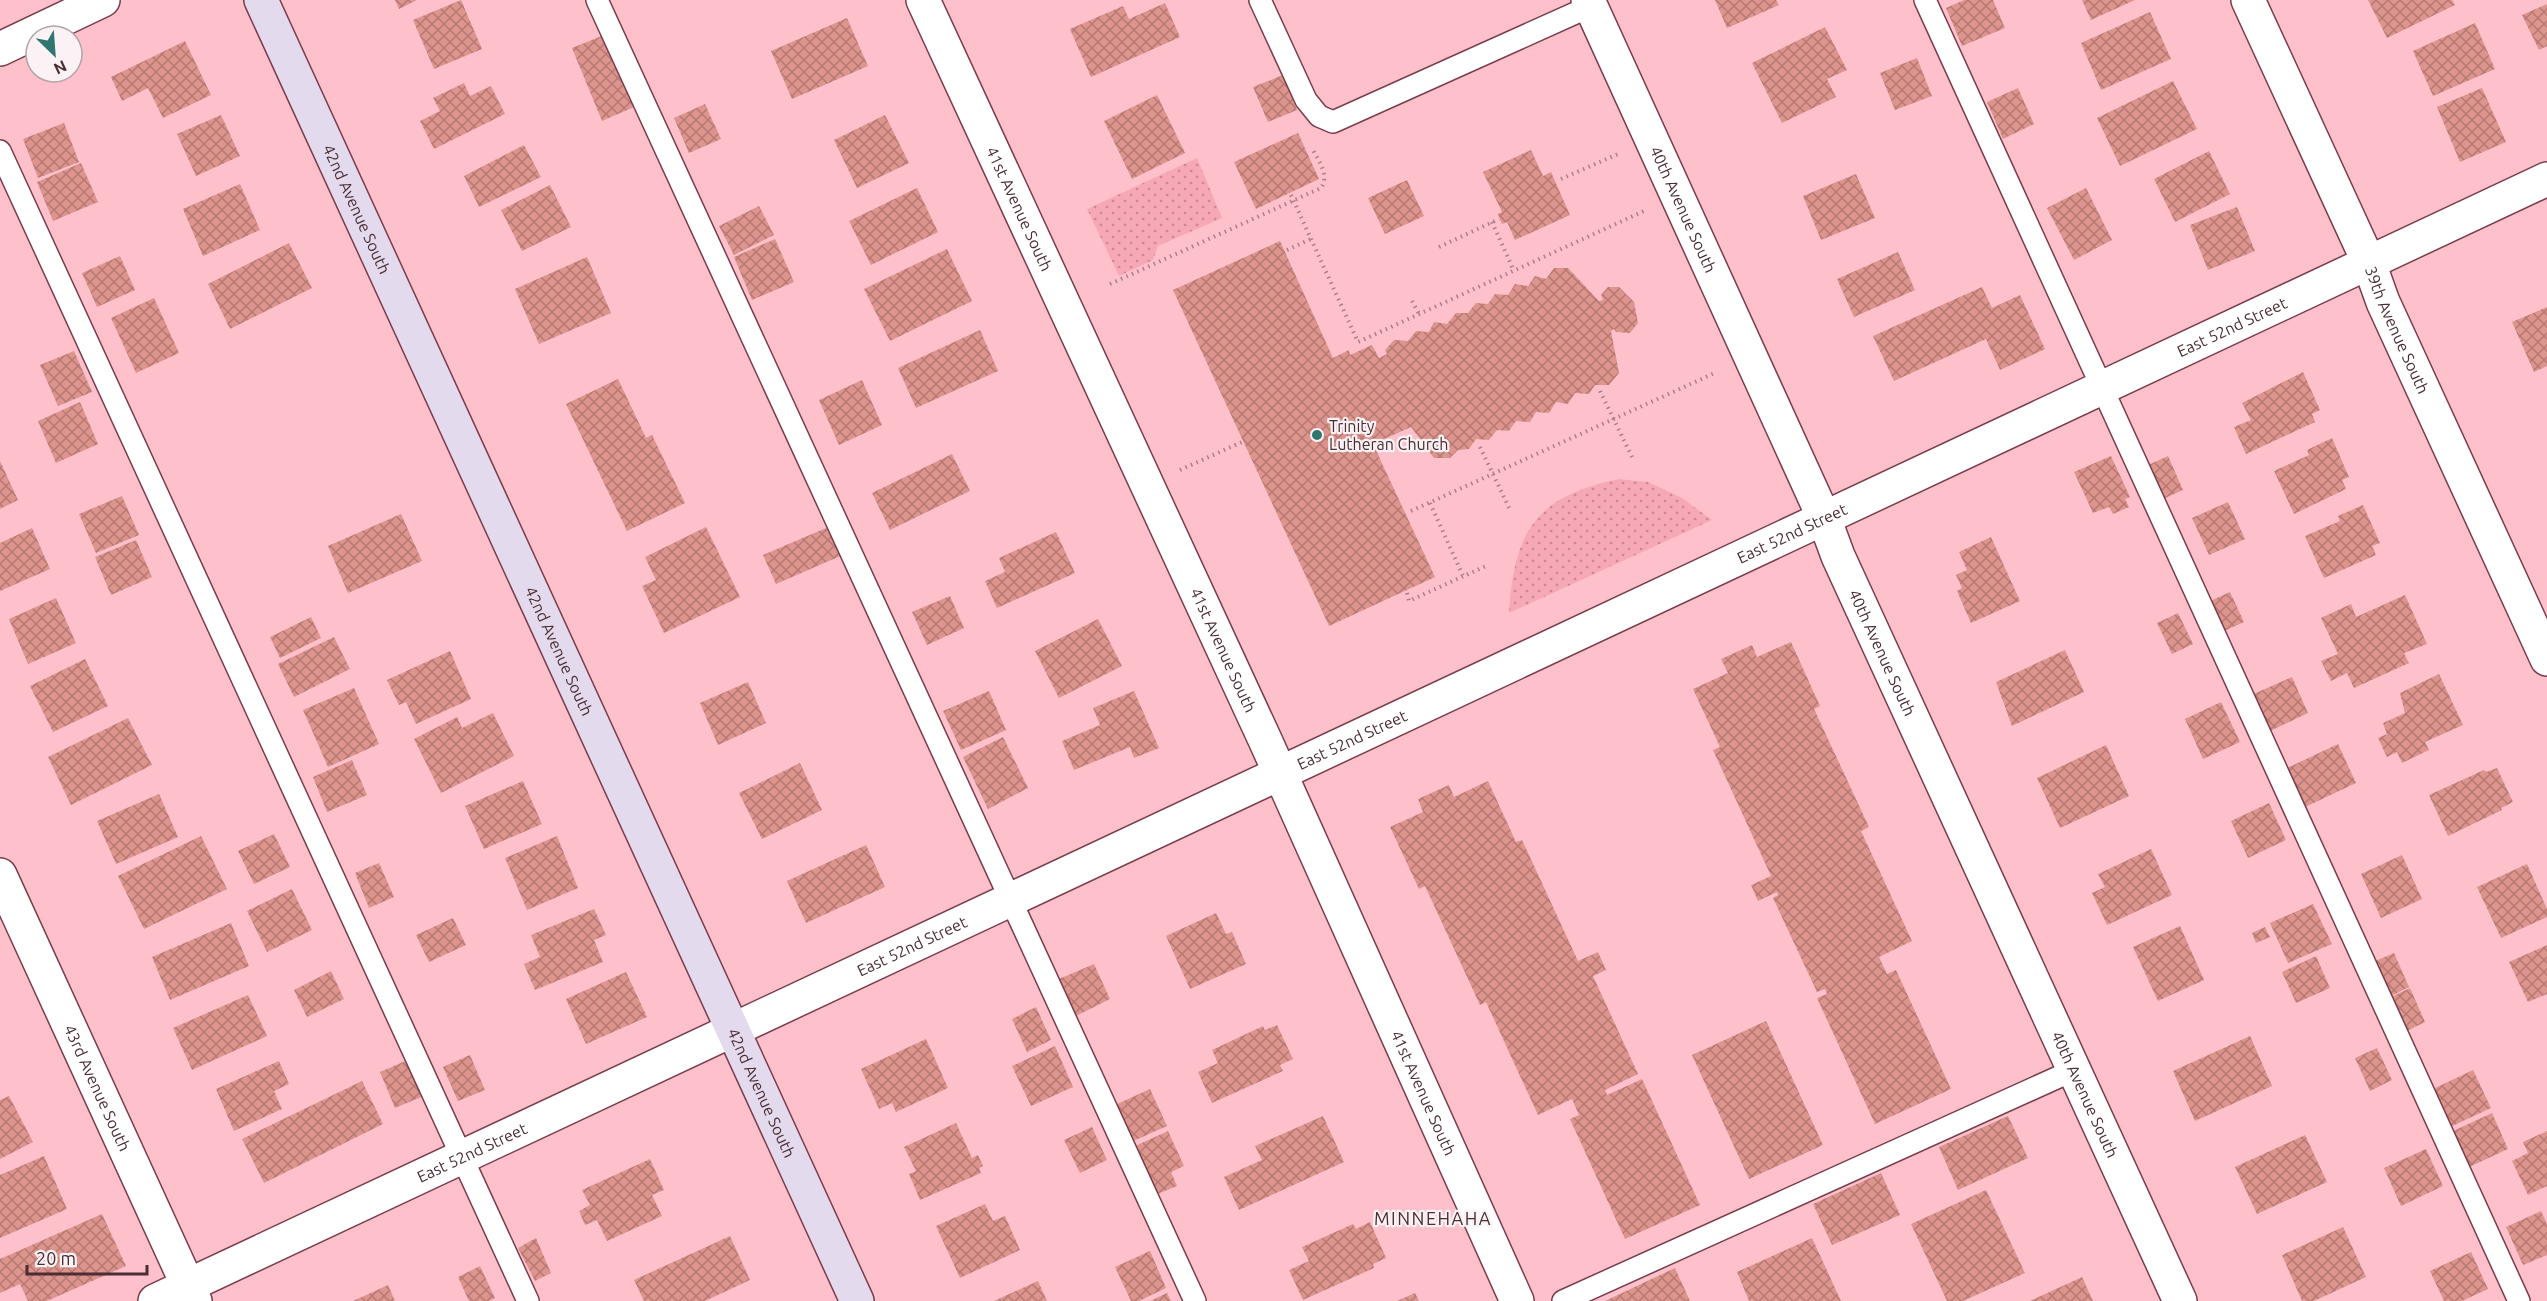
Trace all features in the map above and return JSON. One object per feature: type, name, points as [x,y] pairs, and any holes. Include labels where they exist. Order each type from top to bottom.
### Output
[{"type":"street","points":[[0,49],[103,0]]},
{"type":"street","name":"42nd Avenue South","points":[[261,0],[857,1301]]},
{"type":"street","name":"41st Avenue South","points":[[923,0],[1280,774],[1517,1301]]},
{"type":"street","name":"39th Avenue South","points":[[2248,0],[2369,263],[2383,302],[2547,659]]},
{"type":"street","name":"40th Avenue South","points":[[1590,3],[1824,518],[1838,556],[2180,1301]]},
{"type":"street","name":"East 52nd Street","points":[[155,1301],[192,1293],[462,1158],[2547,179]]},
{"type":"street","name":"43rd Avenue South","points":[[0,875],[192,1293]]},
{"type":"lane","points":[[597,0],[1195,1301]]},
{"type":"lane","points":[[1260,0],[1306,100],[1319,116],[1333,122],[1353,115],[1590,3]]},
{"type":"lane","points":[[1925,0],[2519,1301]]},
{"type":"lane","points":[[0,151],[528,1301]]},
{"type":"lane","points":[[1563,1301],[2074,1070]]},
{"type":"path","points":[[1561,179],[1652,139]]},
{"type":"path","points":[[1110,284],[1321,188],[1325,182],[1325,176],[1308,140]]},
{"type":"path","points":[[1291,195],[1358,342],[1677,195]]},
{"type":"path","points":[[1439,247],[1499,219]]},
{"type":"path","points":[[1492,222],[1514,271]]},
{"type":"path","points":[[1287,250],[1311,239]]},
{"type":"path","points":[[1412,302],[1419,315]]},
{"type":"path","points":[[1411,511],[1751,357]]},
{"type":"path","points":[[1600,391],[1633,459]]},
{"type":"path","points":[[1148,485],[1242,442]]},
{"type":"path","points":[[1480,447],[1511,512]]},
{"type":"path","points":[[1430,503],[1463,576]]},
{"type":"path","points":[[1407,593],[1409,601],[1488,565]]},
{"type":"shaded area","points":[[1197,158],[1222,218],[1158,246],[1153,260],[1119,276],[1087,209]]},
{"type":"shaded area","points":[[1619,479],[1648,482],[1682,498],[1712,520],[1509,613],[1517,560],[1524,539],[1535,522],[1549,507],[1568,496],[1591,486]]},
{"type":"building","points":[[395,0],[417,0],[399,9]]},
{"type":"building","points":[[461,0],[482,49],[434,69],[413,20]]},
{"type":"building","points":[[1715,0],[1776,0],[1779,5],[1727,28]]},
{"type":"building","points":[[1964,0],[1993,0],[2005,28],[1962,46],[1946,8]]},
{"type":"building","points":[[2082,0],[2135,0],[2091,20]]},
{"type":"building","points":[[2368,0],[2452,0],[2455,5],[2387,38]]},
{"type":"building","points":[[1165,3],[1180,37],[1091,77],[1070,29],[1123,6],[1129,19]]},
{"type":"building","points":[[2547,4],[2547,46],[2539,50],[2522,15]]},
{"type":"building","points":[[2150,12],[2171,59],[2101,90],[2081,43]]},
{"type":"building","points":[[847,18],[868,66],[792,99],[771,51]]},
{"type":"building","points":[[2475,23],[2495,69],[2433,96],[2413,51]]},
{"type":"building","points":[[1825,27],[1847,70],[1827,79],[1836,97],[1782,123],[1752,63]]},
{"type":"building","points":[[604,35],[634,107],[602,121],[572,48]]},
{"type":"building","points":[[185,41],[211,95],[163,118],[148,88],[122,101],[111,77]]},
{"type":"building","points":[[1917,58],[1932,96],[1895,110],[1880,73]]},
{"type":"building","points":[[1283,75],[1297,110],[1268,122],[1253,87]]},
{"type":"building","points":[[2173,81],[2197,129],[2120,166],[2097,118]]},
{"type":"building","points":[[464,83],[470,96],[491,86],[505,114],[434,149],[420,121],[440,111],[433,98]]},
{"type":"building","points":[[2018,88],[2034,124],[2003,139],[1987,102]]},
{"type":"building","points":[[2482,88],[2506,142],[2460,162],[2437,107]]},
{"type":"building","points":[[1157,95],[1185,153],[1132,179],[1104,121]]},
{"type":"building","points":[[705,104],[721,139],[689,153],[674,118]]},
{"type":"building","points":[[221,115],[240,156],[196,176],[177,134]]},
{"type":"building","points":[[885,115],[909,163],[857,188],[834,140]]},
{"type":"building","points":[[64,123],[79,162],[38,178],[23,139]]},
{"type":"building","points":[[1298,133],[1319,179],[1256,209],[1234,162]]},
{"type":"building","points":[[524,145],[541,177],[479,207],[464,176]]},
{"type":"building","points":[[1531,150],[1543,176],[1551,172],[1570,215],[1515,240],[1507,222],[1502,224],[1498,214],[1502,212],[1483,172]]},
{"type":"building","points":[[2209,151],[2230,194],[2175,222],[2154,179]]},
{"type":"building","points":[[81,163],[98,202],[53,221],[37,182]]},
{"type":"building","points":[[1856,174],[1875,218],[1821,240],[1803,196]]},
{"type":"building","points":[[1407,180],[1424,216],[1385,234],[1368,198]]},
{"type":"building","points":[[240,184],[260,230],[203,256],[183,209]]},
{"type":"building","points":[[550,185],[571,227],[522,251],[501,210]]},
{"type":"building","points":[[917,188],[938,232],[871,265],[849,221]]},
{"type":"building","points":[[2086,188],[2112,240],[2074,260],[2047,208]]},
{"type":"building","points":[[759,206],[774,235],[734,255],[719,226]]},
{"type":"building","points":[[2237,207],[2255,251],[2208,270],[2190,225]]},
{"type":"building","points":[[775,239],[794,282],[752,300],[734,257]]},
{"type":"building","name":"Trinity Lutheran Church","points":[[1280,241],[1333,358],[1349,350],[1350,355],[1372,345],[1379,358],[1387,354],[1385,350],[1394,340],[1408,341],[1416,331],[1429,332],[1434,322],[1447,324],[1456,313],[1468,313],[1476,303],[1488,304],[1495,294],[1508,295],[1515,284],[1528,286],[1535,276],[1546,279],[1554,268],[1568,268],[1599,301],[1603,300],[1601,295],[1608,287],[1619,287],[1634,302],[1638,323],[1630,333],[1616,332],[1614,329],[1611,331],[1619,373],[1609,385],[1595,385],[1589,394],[1575,393],[1568,404],[1556,402],[1549,413],[1536,412],[1530,422],[1516,421],[1509,431],[1497,430],[1489,440],[1476,439],[1469,449],[1458,450],[1450,458],[1434,458],[1411,427],[1373,444],[1435,577],[1329,626],[1173,290]]},
{"type":"building","points":[[289,243],[312,288],[230,329],[208,284]]},
{"type":"building","points":[[947,249],[972,301],[890,341],[864,289]]},
{"type":"building","points":[[1898,252],[1915,290],[1854,317],[1837,279]]},
{"type":"building","points":[[120,256],[135,290],[97,307],[82,273]]},
{"type":"building","points":[[587,257],[611,313],[539,344],[515,289]]},
{"type":"building","points":[[1982,287],[1992,308],[2020,295],[2045,349],[2000,370],[1986,339],[1894,381],[1873,336]]},
{"type":"building","points":[[154,298],[179,353],[136,373],[111,318]]},
{"type":"building","points":[[2547,307],[2547,366],[2534,372],[2512,322]]},
{"type":"building","points":[[980,330],[998,371],[916,408],[898,368]]},
{"type":"building","points":[[74,351],[92,392],[58,406],[40,365]]},
{"type":"building","points":[[2303,372],[2320,410],[2312,414],[2315,422],[2246,454],[2234,427],[2251,420],[2242,403]]},
{"type":"building","points":[[618,379],[646,438],[652,435],[685,503],[627,531],[566,404]]},
{"type":"building","points":[[862,380],[882,425],[839,445],[819,400]]},
{"type":"building","points":[[80,402],[98,444],[56,463],[38,421]]},
{"type":"building","points":[[2332,438],[2349,477],[2342,480],[2346,489],[2294,514],[2274,471],[2309,455],[2307,450]]},
{"type":"building","points":[[952,454],[970,491],[890,530],[872,493]]},
{"type":"building","points":[[2111,456],[2130,497],[2125,499],[2129,507],[2113,514],[2109,507],[2093,513],[2074,472]]},
{"type":"building","points":[[2168,456],[2183,490],[2161,500],[2146,466]]},
{"type":"building","points":[[0,461],[18,500],[0,509]]},
{"type":"building","points":[[122,496],[139,535],[96,553],[79,514]]},
{"type":"building","points":[[2228,502],[2245,539],[2209,555],[2192,518]]},
{"type":"building","points":[[2363,505],[2380,543],[2372,546],[2376,555],[2324,578],[2305,536],[2340,521],[2338,516]]},
{"type":"building","points":[[401,514],[422,561],[348,593],[328,546]]},
{"type":"building","points":[[833,525],[845,554],[776,584],[763,555]]},
{"type":"building","points":[[706,527],[740,597],[664,633],[642,586],[656,580],[645,557]]},
{"type":"building","points":[[32,528],[50,569],[0,591],[0,543]]},
{"type":"building","points":[[1056,532],[1075,573],[997,608],[985,581],[1005,572],[999,558]]},
{"type":"building","points":[[1991,537],[2020,601],[1971,623],[1957,591],[1962,588],[1956,575],[1967,570],[1959,552]]},
{"type":"building","points":[[136,540],[152,577],[111,595],[95,557]]},
{"type":"building","points":[[2230,592],[2244,622],[2222,632],[2208,602]]},
{"type":"building","points":[[2405,595],[2427,644],[2404,653],[2409,663],[2354,688],[2347,673],[2331,681],[2321,661],[2338,654],[2321,618],[2351,604],[2356,617]]},
{"type":"building","points":[[950,596],[964,628],[927,645],[912,612]]},
{"type":"building","points":[[56,598],[76,643],[28,664],[9,619]]},
{"type":"building","points":[[2178,613],[2193,644],[2172,654],[2157,623]]},
{"type":"building","points":[[311,617],[321,638],[280,658],[270,637]]},
{"type":"building","points":[[1098,619],[1122,666],[1059,698],[1035,651]]},
{"type":"building","points":[[334,637],[350,669],[294,697],[278,664]]},
{"type":"building","points":[[1791,642],[1820,706],[1814,709],[1869,827],[1861,831],[1912,941],[1879,957],[1887,974],[1896,970],[1951,1089],[1875,1124],[1817,998],[1827,994],[1825,989],[1817,992],[1773,898],[1778,895],[1777,892],[1758,901],[1751,885],[1771,876],[1713,750],[1720,747],[1693,689],[1728,673],[1721,659],[1752,645],[1757,657]]},
{"type":"building","points":[[2065,650],[2084,692],[2012,726],[1996,682]]},
{"type":"building","points":[[450,651],[471,699],[416,724],[406,702],[399,705],[387,680]]},
{"type":"building","points":[[85,659],[108,706],[53,732],[30,686]]},
{"type":"building","points":[[2439,674],[2463,725],[2425,742],[2429,750],[2402,763],[2397,752],[2387,757],[2378,738],[2387,734],[2383,723],[2405,713],[2400,693]]},
{"type":"building","points":[[2292,677],[2308,713],[2266,733],[2249,696]]},
{"type":"building","points":[[748,682],[766,723],[718,745],[700,703]]},
{"type":"building","points":[[354,688],[379,744],[328,767],[303,710]]},
{"type":"building","points":[[989,691],[1006,730],[961,750],[943,711]]},
{"type":"building","points":[[1134,691],[1159,748],[1134,758],[1130,747],[1074,770],[1062,741],[1100,725],[1093,708]]},
{"type":"building","points":[[2221,702],[2240,742],[2203,759],[2185,719]]},
{"type":"building","points":[[493,713],[514,756],[441,793],[414,739],[457,717],[462,728]]},
{"type":"building","points":[[128,718],[152,765],[71,805],[48,757]]},
{"type":"building","points":[[1003,737],[1028,788],[988,809],[963,757]]},
{"type":"building","points":[[2338,744],[2356,783],[2301,809],[2283,770]]},
{"type":"building","points":[[2106,745],[2129,796],[2060,828],[2037,778]]},
{"type":"building","points":[[352,760],[367,795],[327,812],[313,777]]},
{"type":"building","points":[[800,763],[822,810],[762,839],[739,793]]},
{"type":"building","points":[[2497,768],[2513,802],[2501,808],[2502,810],[2448,836],[2429,795],[2484,770],[2486,772]]},
{"type":"building","points":[[523,781],[542,824],[484,849],[465,806]]},
{"type":"building","points":[[1488,781],[1516,842],[1522,840],[1578,961],[1598,952],[1606,970],[1593,976],[1638,1074],[1605,1090],[1607,1095],[1642,1079],[1700,1205],[1625,1239],[1570,1119],[1579,1115],[1572,1099],[1538,1115],[1486,1002],[1480,1005],[1425,886],[1419,889],[1390,827],[1423,812],[1418,799],[1449,785],[1454,797]]},
{"type":"building","points":[[159,794],[178,837],[116,864],[97,821]]},
{"type":"building","points":[[2269,803],[2286,840],[2248,858],[2231,821]]},
{"type":"building","points":[[274,834],[290,867],[254,884],[238,851]]},
{"type":"building","points":[[201,836],[227,889],[144,929],[118,876]]},
{"type":"building","points":[[557,836],[578,888],[527,910],[505,858]]},
{"type":"building","points":[[866,845],[885,887],[806,923],[787,881]]},
{"type":"building","points":[[2151,849],[2172,895],[2107,925],[2092,893],[2105,887],[2098,874]]},
{"type":"building","points":[[2402,855],[2422,899],[2381,918],[2361,874]]},
{"type":"building","points":[[379,863],[394,897],[369,908],[355,873]]},
{"type":"building","points":[[2527,864],[2547,909],[2547,917],[2501,938],[2477,887]]},
{"type":"building","points":[[292,889],[312,930],[267,952],[247,911]]},
{"type":"building","points":[[2313,904],[2332,944],[2288,963],[2270,923]]},
{"type":"building","points":[[594,909],[606,935],[594,940],[603,962],[535,990],[524,964],[540,957],[531,935]]},
{"type":"building","points":[[1216,913],[1226,934],[1232,932],[1246,964],[1190,989],[1166,936]]},
{"type":"building","points":[[453,918],[466,945],[429,962],[416,935]]},
{"type":"building","points":[[231,923],[249,966],[170,1000],[152,957]]},
{"type":"building","points":[[2180,926],[2204,980],[2158,1001],[2133,947]]},
{"type":"building","points":[[2265,927],[2270,937],[2256,943],[2252,933]]},
{"type":"building","points":[[2547,945],[2547,994],[2528,1002],[2509,962]]},
{"type":"building","points":[[2394,953],[2409,987],[2389,997],[2373,962]]},
{"type":"building","points":[[2316,956],[2330,988],[2296,1003],[2282,972]]},
{"type":"building","points":[[1094,964],[1110,999],[1076,1016],[1059,979]]},
{"type":"building","points":[[331,971],[344,999],[307,1017],[294,990]]},
{"type":"building","points":[[626,972],[647,1017],[586,1044],[566,999]]},
{"type":"building","points":[[2410,988],[2425,1022],[2405,1032],[2389,998]]},
{"type":"building","points":[[248,995],[267,1036],[192,1070],[173,1028]]},
{"type":"building","points":[[1036,1007],[1051,1040],[1027,1052],[1012,1019]]},
{"type":"building","points":[[1766,1021],[1823,1145],[1749,1179],[1692,1055]]},
{"type":"building","points":[[1277,1025],[1293,1059],[1280,1065],[1283,1071],[1212,1103],[1198,1072],[1218,1063],[1212,1050],[1263,1026],[1265,1030]]},
{"type":"building","points":[[2250,1036],[2272,1086],[2195,1121],[2173,1071]]},
{"type":"building","points":[[926,1039],[948,1088],[896,1112],[892,1103],[879,1109],[861,1069]]},
{"type":"building","points":[[1055,1046],[1073,1087],[1031,1106],[1012,1066]]},
{"type":"building","points":[[2377,1048],[2392,1080],[2370,1091],[2355,1058]]},
{"type":"building","points":[[470,1055],[485,1090],[458,1101],[443,1067]]},
{"type":"building","points":[[410,1059],[426,1095],[395,1108],[380,1072]]},
{"type":"building","points":[[279,1061],[289,1084],[274,1091],[282,1109],[234,1131],[216,1089]]},
{"type":"building","points":[[2473,1070],[2491,1108],[2448,1128],[2431,1090]]},
{"type":"building","points":[[362,1081],[383,1124],[264,1183],[242,1139]]},
{"type":"building","points":[[1150,1089],[1167,1126],[1131,1142],[1115,1105]]},
{"type":"building","points":[[9,1096],[33,1142],[0,1159],[0,1100]]},
{"type":"building","points":[[2492,1113],[2508,1149],[2467,1168],[2451,1132]]},
{"type":"building","points":[[1323,1116],[1344,1162],[1239,1210],[1224,1177],[1262,1160],[1255,1146]]},
{"type":"building","points":[[2008,1116],[2028,1158],[1958,1190],[1939,1147]]},
{"type":"building","points":[[956,1123],[972,1158],[978,1155],[983,1166],[979,1168],[981,1173],[920,1200],[909,1174],[916,1171],[904,1147]]},
{"type":"building","points":[[1092,1127],[1107,1160],[1080,1173],[1064,1140]]},
{"type":"building","points":[[1168,1131],[1184,1166],[1171,1172],[1177,1186],[1155,1195],[1133,1147]]},
{"type":"building","points":[[2547,1131],[2547,1186],[2528,1195],[2512,1161],[2528,1153],[2523,1142]]},
{"type":"building","points":[[2305,1135],[2327,1182],[2257,1214],[2235,1167]]},
{"type":"building","points":[[2426,1149],[2443,1186],[2401,1206],[2384,1168]]},
{"type":"building","points":[[44,1156],[67,1209],[0,1238],[0,1175]]},
{"type":"building","points":[[650,1159],[664,1190],[652,1195],[662,1216],[607,1241],[597,1220],[585,1225],[579,1211],[590,1205],[582,1190]]},
{"type":"building","points":[[1881,1173],[1900,1215],[1832,1245],[1813,1204]]},
{"type":"building","points":[[1986,1190],[2025,1273],[1963,1301],[1947,1301],[1911,1224]]},
{"type":"building","points":[[985,1204],[993,1221],[1005,1216],[1020,1250],[960,1278],[936,1226]]},
{"type":"building","points":[[2541,1211],[2547,1224],[2547,1255],[2523,1265],[2506,1227]]},
{"type":"building","points":[[102,1214],[126,1266],[47,1301],[28,1301],[20,1284],[0,1293],[0,1259]]},
{"type":"building","points":[[1370,1222],[1386,1258],[1373,1264],[1374,1268],[1303,1300],[1289,1270],[1309,1261],[1302,1247],[1353,1224],[1356,1229]]},
{"type":"building","points":[[2343,1227],[2366,1277],[2314,1301],[2302,1301],[2282,1255]]},
{"type":"building","points":[[730,1236],[750,1280],[705,1301],[644,1301],[634,1280]]},
{"type":"building","points":[[536,1238],[551,1273],[535,1281],[518,1248]]},
{"type":"building","points":[[1812,1238],[1841,1301],[1749,1301],[1737,1272]]},
{"type":"building","points":[[1150,1251],[1166,1288],[1139,1301],[1131,1301],[1115,1267]]},
{"type":"building","points":[[2471,1252],[2488,1289],[2462,1301],[2444,1301],[2430,1271]]},
{"type":"building","points":[[480,1266],[495,1298],[489,1301],[469,1301],[458,1277]]},
{"type":"building","points":[[1675,1268],[1690,1301],[1605,1301]]},
{"type":"building","points":[[2082,1277],[2093,1301],[2030,1301]]},
{"type":"building","points":[[1038,1281],[1047,1301],[994,1301]]},
{"type":"building","points":[[388,1285],[395,1301],[353,1301]]},
{"type":"building","points":[[1167,1293],[1171,1301],[1150,1301]]},
{"type":"building","points":[[1415,1293],[1419,1301],[1397,1301]]},
{"type":"place","name":"Trinity Lutheran Church","points":[[1317,435]]},
{"type":"district","name":"MINNEHAHA","points":[[1433,1218]]}]
